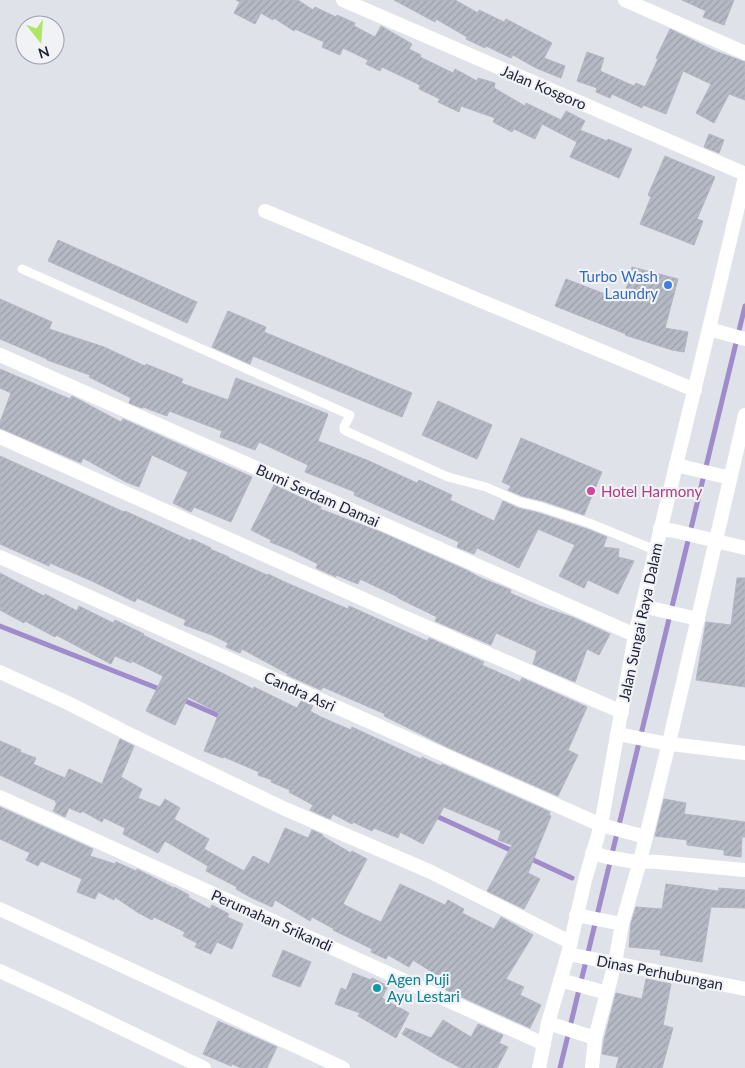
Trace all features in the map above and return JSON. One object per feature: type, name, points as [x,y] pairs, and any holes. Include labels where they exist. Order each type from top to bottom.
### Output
[{"type":"street","name":"Jalan Kosgoro","points":[[343,0],[745,176]]},
{"type":"street","points":[[625,0],[745,53]]},
{"type":"street","name":"Jalan Sungai Raya Dalam","points":[[539,1068],[544,1044],[566,981],[592,853],[606,827],[623,735],[622,712],[635,635],[695,390],[715,331],[741,225],[745,176]]},
{"type":"street","points":[[265,211],[695,390]]},
{"type":"street","points":[[715,331],[745,340]]},
{"type":"street","name":"Bumi Serdam Damai","points":[[0,355],[635,635]]},
{"type":"street","points":[[592,1068],[592,1037],[604,992],[618,923],[666,743],[693,618],[727,478],[745,416]]},
{"type":"street","points":[[0,437],[398,615],[622,712]]},
{"type":"street","points":[[676,465],[727,478]]},
{"type":"street","points":[[660,529],[745,548]]},
{"type":"street","name":"Candra Asri","points":[[0,557],[606,827],[641,836]]},
{"type":"street","points":[[642,606],[693,618]]},
{"type":"street","name":"Dinas Perhubungan","points":[[0,672],[68,703],[283,808],[431,872],[571,950],[610,962],[745,989]]},
{"type":"street","points":[[623,735],[666,743],[745,753]]},
{"type":"street","name":"Perumahan Srikandi","points":[[0,797],[544,1044]]},
{"type":"street","points":[[592,853],[635,861],[745,870]]},
{"type":"street","points":[[0,909],[343,1068]]},
{"type":"street","points":[[580,916],[618,923]]},
{"type":"street","points":[[0,971],[204,1068]]},
{"type":"street","points":[[566,981],[604,992]]},
{"type":"street","points":[[552,1024],[592,1037]]},
{"type":"lane","points":[[22,269],[350,415],[344,430],[448,477],[486,487],[520,502],[589,523],[655,550]]},
{"type":"building","points":[[236,0],[298,0],[313,10],[315,7],[355,23],[354,26],[375,37],[381,26],[412,44],[409,49],[421,55],[420,57],[453,73],[455,69],[477,81],[478,78],[495,83],[494,88],[525,106],[526,103],[561,120],[566,111],[585,121],[580,130],[632,149],[619,178],[570,157],[577,142],[542,124],[535,139],[514,129],[512,132],[493,122],[495,118],[461,106],[459,112],[438,102],[440,99],[419,89],[420,85],[382,67],[380,71],[366,64],[368,60],[343,48],[340,55],[322,47],[324,42],[295,29],[294,31],[274,18],[273,20],[261,13],[255,24],[234,13],[240,2]]},
{"type":"building","points":[[394,0],[455,0],[478,13],[479,10],[504,22],[506,19],[552,43],[544,58],[565,66],[561,78],[536,68],[513,55],[511,58],[486,46],[485,48],[466,39],[467,37],[436,19],[435,22]]},
{"type":"building","points":[[682,0],[734,0],[724,25],[703,17],[706,11]]},
{"type":"building","points":[[670,29],[715,51],[745,62],[745,100],[729,94],[714,123],[696,113],[711,84],[683,71],[666,114],[643,105],[642,108],[612,94],[610,98],[596,92],[597,88],[577,81],[587,52],[604,58],[600,71],[634,86],[636,83],[645,87]]},
{"type":"building","points":[[709,134],[724,140],[719,153],[704,147]]},
{"type":"building","points":[[665,156],[715,177],[697,219],[703,221],[694,245],[640,224],[651,197],[648,195]]},
{"type":"building","points":[[58,240],[197,302],[187,323],[48,261]]},
{"type":"building","points":[[632,267],[678,279],[665,328],[688,332],[684,352],[625,335],[555,306],[566,279],[623,301]]},
{"type":"building","points":[[0,299],[52,322],[49,329],[104,347],[145,366],[146,364],[183,379],[181,383],[228,400],[236,378],[328,414],[318,441],[369,461],[417,483],[419,480],[452,495],[450,500],[494,521],[503,501],[518,508],[587,529],[607,537],[603,547],[619,549],[618,557],[634,561],[618,594],[588,580],[584,588],[559,576],[575,545],[538,529],[519,568],[477,548],[474,554],[457,547],[459,542],[354,495],[355,492],[305,472],[308,465],[259,442],[255,450],[220,437],[222,431],[169,411],[167,416],[129,403],[131,398],[89,377],[90,375],[47,360],[0,339]]},
{"type":"building","points":[[228,311],[266,327],[264,332],[412,393],[402,417],[253,356],[250,364],[212,347]]},
{"type":"building","points":[[0,369],[70,399],[72,396],[121,422],[123,419],[252,477],[231,522],[194,507],[191,512],[173,503],[188,472],[152,455],[139,487],[126,482],[83,458],[81,463],[0,428],[0,422],[11,393],[0,388]]},
{"type":"building","points":[[438,401],[492,425],[477,459],[422,435]]},
{"type":"building","points":[[521,438],[602,472],[584,515],[508,490],[511,486],[502,482]]},
{"type":"building","points":[[0,456],[191,541],[192,539],[267,575],[348,609],[349,606],[427,641],[429,638],[484,662],[482,665],[520,682],[522,678],[587,707],[568,750],[578,755],[558,796],[449,748],[384,716],[385,714],[323,687],[321,690],[287,675],[242,649],[240,653],[226,647],[228,643],[184,625],[186,620],[137,598],[135,602],[50,563],[49,566],[0,544]]},
{"type":"building","points":[[274,485],[321,507],[320,509],[378,531],[511,590],[510,593],[610,634],[599,655],[587,649],[575,682],[533,664],[537,651],[496,633],[491,645],[435,621],[437,617],[360,579],[358,584],[316,568],[318,564],[270,542],[271,540],[251,530]]},
{"type":"building","points":[[0,573],[77,611],[79,606],[113,623],[115,620],[253,689],[254,687],[297,708],[301,701],[313,706],[310,711],[321,717],[351,730],[352,727],[421,759],[422,757],[441,766],[442,764],[550,812],[549,815],[551,816],[528,873],[540,879],[524,909],[487,891],[512,845],[498,840],[501,831],[444,807],[423,844],[400,832],[398,838],[374,828],[372,831],[353,822],[352,824],[333,814],[330,819],[310,810],[313,805],[289,792],[290,790],[271,782],[272,780],[258,775],[259,772],[224,757],[204,751],[219,713],[188,697],[175,725],[146,711],[163,676],[132,661],[131,663],[115,656],[111,664],[56,635],[55,637],[0,610]]},
{"type":"building","points":[[737,578],[745,578],[745,687],[696,680],[706,622],[731,625]]},
{"type":"building","points":[[120,739],[134,746],[121,777],[142,789],[138,798],[160,807],[165,799],[180,808],[174,819],[209,839],[204,849],[244,871],[253,856],[269,864],[285,828],[308,838],[312,830],[351,853],[352,851],[367,859],[343,904],[363,914],[381,922],[400,884],[445,905],[448,900],[464,909],[462,913],[494,929],[501,917],[533,935],[506,979],[524,987],[520,995],[541,1005],[530,1028],[442,988],[446,981],[413,960],[409,967],[388,955],[386,959],[371,952],[372,949],[333,930],[312,917],[310,921],[275,900],[272,907],[250,897],[236,889],[237,887],[206,871],[208,866],[165,841],[158,853],[123,834],[125,828],[104,818],[102,822],[82,811],[81,813],[69,808],[65,817],[53,811],[57,803],[56,801],[0,775],[0,741],[36,758],[33,764],[65,778],[69,769],[102,784]]},
{"type":"building","points":[[664,799],[686,803],[684,814],[745,822],[745,837],[742,837],[741,857],[724,855],[724,850],[687,845],[687,840],[655,836]]},
{"type":"building","points":[[0,807],[93,849],[90,856],[115,864],[116,862],[136,871],[137,869],[189,895],[188,897],[210,909],[212,905],[229,914],[227,917],[243,924],[232,949],[217,942],[211,954],[195,947],[197,943],[183,936],[185,932],[154,917],[152,920],[115,897],[114,900],[98,892],[95,899],[77,892],[82,879],[41,861],[38,866],[26,860],[30,853],[0,839]]},
{"type":"building","points":[[666,884],[718,891],[719,888],[745,890],[745,908],[711,907],[702,962],[660,955],[661,950],[629,947],[631,923],[636,907],[662,909]]},
{"type":"building","points":[[283,950],[311,962],[300,987],[272,976]]},
{"type":"building","points":[[353,973],[371,980],[372,978],[388,986],[382,998],[409,1013],[396,1038],[358,1016],[360,1013],[335,1004],[341,988],[346,990]]},
{"type":"building","points":[[646,979],[671,984],[663,1025],[673,1028],[662,1068],[616,1068],[619,1057],[602,1054],[616,993],[642,999]]},
{"type":"building","points":[[443,1020],[471,1037],[478,1024],[503,1035],[499,1043],[508,1047],[497,1068],[461,1068],[402,1034],[406,1028],[431,1038]]},
{"type":"building","points":[[218,1021],[277,1047],[267,1068],[241,1068],[232,1064],[231,1066],[203,1054]]},
{"type":"waterway","points":[[560,1068],[745,306]]},
{"type":"waterway","points":[[0,626],[162,690]]},
{"type":"waterway","points":[[181,699],[224,718]]},
{"type":"waterway","points":[[434,815],[515,852]]},
{"type":"waterway","points":[[529,858],[572,878]]},
{"type":"place","name":"Turbo Wash Laundry","points":[[668,285]]},
{"type":"place","name":"Hotel Harmony","points":[[591,491]]},
{"type":"place","name":"Agen Puji Ayu Lestari","points":[[377,988]]}]
